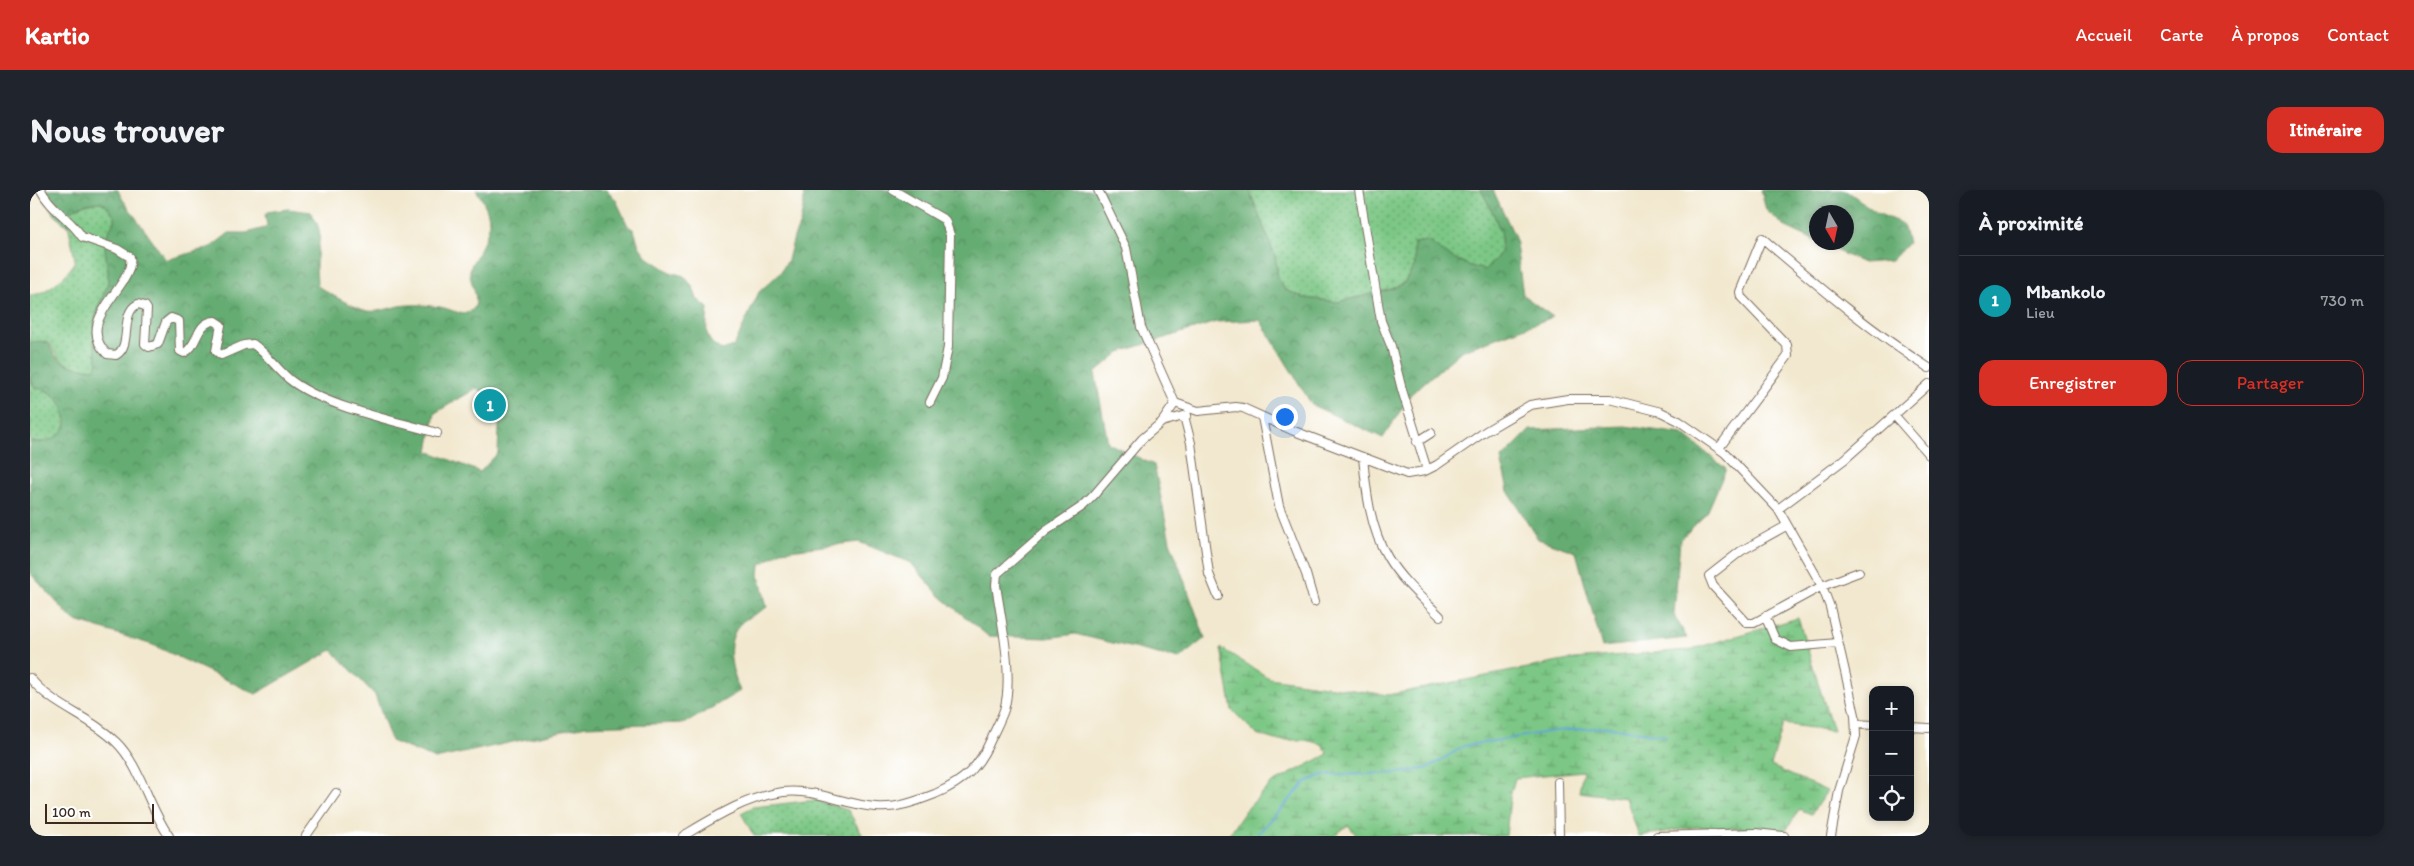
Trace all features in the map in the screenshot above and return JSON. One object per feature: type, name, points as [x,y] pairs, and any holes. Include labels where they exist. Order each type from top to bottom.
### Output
[{"type":"street","points":[[41,190],[44,197],[77,229],[82,237],[117,249],[130,256],[127,272],[105,305],[98,323],[98,337],[101,346],[107,354],[116,355],[122,349],[130,313],[138,304],[147,309],[145,344],[149,347],[158,344],[166,322],[175,318],[179,321],[180,351],[187,352],[199,330],[208,322],[215,321],[221,325],[216,351],[220,355],[244,345],[253,344],[289,378],[307,390],[351,408],[436,433]]},
{"type":"street","points":[[894,190],[945,220],[950,235],[948,347],[942,378],[930,402]]},
{"type":"street","points":[[1098,190],[1126,248],[1141,327],[1175,403],[1198,411]]},
{"type":"street","points":[[1359,190],[1381,321],[1391,346],[1402,390],[1427,470]]},
{"type":"street","points":[[1719,448],[1788,356],[1787,345],[1742,297],[1740,292],[1762,238],[1844,307],[1897,348],[1929,368]]},
{"type":"street","points":[[1778,509],[1846,459],[1929,384]]},
{"type":"street","points":[[1162,422],[1198,411],[1236,407],[1407,474],[1416,474],[1427,470],[1530,405],[1568,399],[1610,399],[1646,407],[1679,421],[1719,448],[1778,509],[1822,586],[1830,607],[1856,724],[1855,744],[1840,791],[1833,836]]},
{"type":"street","points":[[683,836],[695,833],[739,804],[784,792],[798,792],[865,806],[889,807],[928,797],[962,781],[978,763],[989,746],[1004,708],[1006,658],[996,585],[997,574],[1046,531],[1083,506],[1142,439],[1162,422],[1175,403]]},
{"type":"street","points":[[1184,416],[1191,443],[1209,574],[1218,596]]},
{"type":"street","points":[[1895,416],[1929,455]]},
{"type":"street","points":[[1262,417],[1280,506],[1306,574],[1314,602]]},
{"type":"street","points":[[1418,442],[1432,433]]},
{"type":"street","points":[[1363,457],[1366,491],[1383,550],[1402,577],[1440,616]]},
{"type":"street","points":[[1786,526],[1741,551],[1709,576],[1713,586],[1747,623],[1754,623],[1822,586],[1859,572]]},
{"type":"street","points":[[1765,616],[1775,639],[1791,647],[1838,643]]},
{"type":"street","points":[[30,678],[47,696],[99,728],[117,742],[132,766],[169,836]]},
{"type":"street","points":[[1856,724],[1869,725]]},
{"type":"street","points":[[1914,727],[1929,728]]},
{"type":"street","points":[[1558,782],[1559,836]]},
{"type":"street","points":[[306,836],[336,793]]},
{"type":"street","points":[[1656,836],[1755,832],[1784,836]]},
{"type":"green space","points":[[38,190],[118,190],[166,260],[211,247],[229,233],[246,233],[265,228],[267,226],[265,214],[267,212],[288,209],[311,212],[320,234],[316,267],[317,285],[321,288],[341,300],[367,311],[378,311],[404,305],[417,305],[440,307],[466,313],[474,308],[476,304],[470,270],[483,244],[489,221],[486,207],[476,190],[607,190],[616,200],[628,226],[634,230],[639,246],[647,257],[670,272],[684,276],[693,287],[697,299],[708,308],[707,333],[709,338],[711,342],[722,350],[734,346],[759,292],[780,273],[788,260],[794,237],[800,224],[804,203],[803,190],[1249,190],[1275,256],[1278,278],[1285,290],[1305,298],[1338,302],[1392,289],[1404,283],[1415,265],[1414,243],[1427,241],[1462,262],[1485,270],[1497,257],[1501,248],[1498,226],[1481,190],[1493,190],[1515,237],[1523,295],[1553,317],[1461,351],[1411,394],[1383,438],[1312,405],[1260,320],[1216,322],[1120,352],[1095,373],[1108,443],[1154,465],[1170,541],[1205,638],[1179,659],[1075,634],[1047,638],[988,636],[940,596],[911,563],[859,542],[781,551],[760,565],[759,575],[767,607],[743,621],[733,637],[731,646],[732,664],[740,691],[686,723],[586,726],[435,759],[391,741],[375,695],[332,650],[256,694],[153,645],[73,620],[30,573],[30,441],[41,442],[56,437],[66,425],[62,405],[49,392],[35,388],[30,378],[30,346],[32,342],[47,343],[58,358],[66,364],[75,367],[94,369],[98,364],[94,324],[97,310],[108,282],[105,243],[115,217],[107,206],[101,202],[85,204],[66,213],[68,227],[54,214]],"holes":[[[477,388],[500,404],[498,453],[480,472],[428,451],[435,413]]]},
{"type":"green space","points":[[1249,190],[1481,190],[1498,226],[1501,248],[1497,257],[1485,270],[1448,255],[1427,241],[1414,243],[1415,265],[1404,283],[1392,289],[1338,302],[1305,298],[1285,290],[1278,278],[1275,256]]},
{"type":"green space","points":[[1761,190],[1846,190],[1877,213],[1903,224],[1908,243],[1891,261],[1863,263],[1835,250],[1854,250],[1854,205],[1809,205],[1809,238],[1784,226],[1766,210]]},
{"type":"green space","points":[[101,202],[107,206],[115,217],[105,243],[108,282],[97,310],[94,324],[98,363],[94,369],[68,364],[58,357],[50,344],[32,342],[30,346],[30,295],[50,288],[73,265],[75,260],[66,213],[85,204]]},
{"type":"green space","points":[[30,378],[31,382],[56,398],[63,408],[66,425],[60,434],[46,441],[30,441]]},
{"type":"green space","points":[[1625,426],[1683,434],[1726,469],[1707,513],[1680,540],[1674,615],[1687,638],[1602,647],[1576,552],[1538,539],[1508,491],[1501,459],[1530,430]]},
{"type":"green space","points":[[1798,618],[1833,731],[1783,724],[1771,766],[1827,791],[1811,814],[1799,809],[1786,831],[1696,827],[1639,836],[1626,798],[1579,792],[1583,771],[1515,778],[1510,797],[1506,836],[1357,836],[1348,825],[1334,836],[1228,836],[1246,810],[1271,784],[1328,754],[1322,744],[1305,740],[1275,740],[1256,734],[1232,710],[1221,648],[1269,678],[1388,695],[1574,659],[1689,650]]},
{"type":"green space","points":[[815,800],[848,810],[863,836],[754,836],[741,813],[753,807]]},
{"type":"waterway","points":[[1256,836],[1306,782],[1323,775],[1400,773],[1428,768],[1464,746],[1554,731],[1609,727],[1666,736]]},
{"type":"place","name":"Mbankolo","points":[[490,405]]}]
